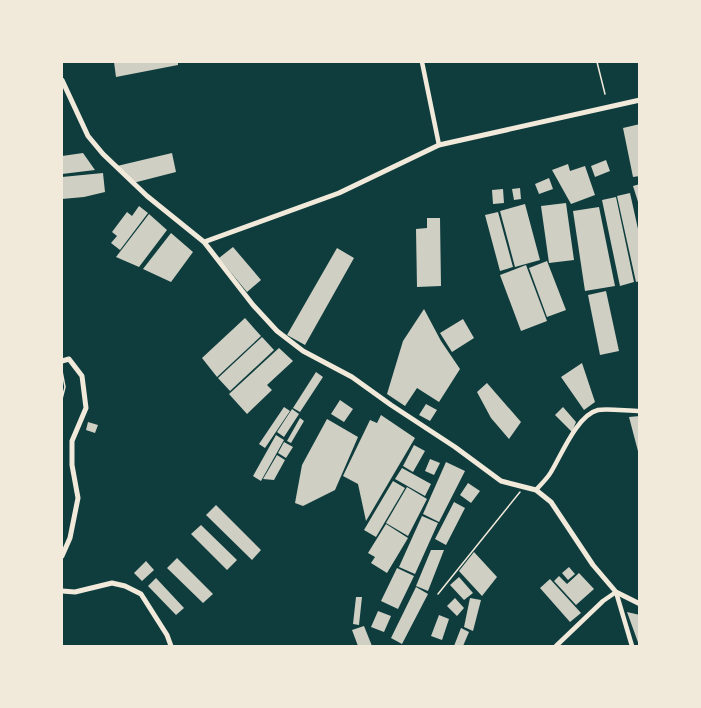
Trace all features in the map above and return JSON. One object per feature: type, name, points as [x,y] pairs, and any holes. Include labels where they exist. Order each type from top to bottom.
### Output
[{"type":"street","points":[[422,62],[439,145]]},
{"type":"street","points":[[62,83],[88,136],[103,154],[147,196],[204,242],[277,331],[303,351],[352,377],[501,481],[536,490],[551,502],[593,565],[616,592],[639,604]]},
{"type":"street","points":[[204,242],[339,193],[439,145],[639,100]]},
{"type":"street","points":[[62,361],[69,359],[82,376],[86,408],[72,441],[72,465],[78,498],[70,538],[62,556]]},
{"type":"street","points":[[536,490],[550,474],[581,422],[590,414],[598,410],[639,411]]},
{"type":"street","points":[[62,591],[75,592],[112,583],[125,586],[141,594],[167,635],[171,646]]},
{"type":"street","points":[[556,646],[603,601],[616,592]]},
{"type":"street","points":[[616,592],[632,646]]},
{"type":"path","points":[[597,62],[606,94]]},
{"type":"path","points":[[62,370],[65,387],[62,399]]},
{"type":"path","points":[[438,594],[524,487]]},
{"type":"building","points":[[114,62],[178,62],[178,65],[116,77]]},
{"type":"building","points":[[640,124],[640,176],[633,177],[623,128]]},
{"type":"building","points":[[83,153],[95,170],[62,174],[62,156]]},
{"type":"building","points":[[172,153],[176,172],[133,183],[117,166]]},
{"type":"building","points":[[606,160],[610,171],[595,177],[591,166]]},
{"type":"building","points":[[568,164],[570,171],[585,166],[595,195],[571,204],[552,170]]},
{"type":"building","points":[[103,173],[105,192],[62,199],[62,177]]},
{"type":"building","points":[[549,178],[553,189],[539,194],[535,184]]},
{"type":"building","points":[[640,184],[640,205],[639,205],[633,186]]},
{"type":"building","points":[[520,188],[521,199],[514,200],[512,189]]},
{"type":"building","points":[[503,189],[504,203],[493,204],[492,190]]},
{"type":"building","points":[[630,193],[640,238],[640,281],[636,282],[617,196]]},
{"type":"building","points":[[616,197],[634,282],[620,286],[602,200]]},
{"type":"building","points":[[566,203],[574,260],[549,263],[541,206]]},
{"type":"building","points":[[525,204],[540,260],[515,267],[500,211]]},
{"type":"building","points":[[139,206],[148,213],[120,250],[111,243],[117,236],[112,232],[127,212],[132,216]]},
{"type":"building","points":[[599,207],[615,286],[585,291],[573,211]]},
{"type":"building","points":[[498,212],[513,267],[500,271],[485,215]]},
{"type":"building","points":[[149,214],[167,230],[139,267],[116,257]]},
{"type":"building","points":[[427,218],[440,218],[441,286],[417,287],[416,229],[427,228]]},
{"type":"building","points":[[171,233],[193,252],[171,282],[143,269]]},
{"type":"building","points":[[233,247],[261,280],[247,292],[219,258]]},
{"type":"building","points":[[337,248],[354,258],[305,345],[287,335]]},
{"type":"building","points":[[547,261],[566,310],[547,317],[529,268]]},
{"type":"building","points":[[526,265],[547,321],[521,331],[500,275]]},
{"type":"building","points":[[606,291],[619,351],[600,355],[588,295]]},
{"type":"building","points":[[424,309],[441,341],[460,369],[439,402],[417,388],[405,406],[387,394],[403,341]]},
{"type":"building","points":[[245,318],[261,336],[217,377],[202,358]]},
{"type":"building","points":[[463,319],[474,338],[452,352],[440,333]]},
{"type":"building","points":[[262,337],[274,350],[230,391],[218,378]]},
{"type":"building","points":[[279,348],[293,361],[267,385],[272,390],[247,414],[229,394]]},
{"type":"building","points":[[582,363],[595,402],[584,410],[561,377]]},
{"type":"building","points":[[316,372],[323,377],[300,412],[293,408]]},
{"type":"building","points":[[487,383],[521,422],[509,439],[491,418],[477,392]]},
{"type":"building","points":[[340,400],[353,409],[344,422],[331,414]]},
{"type":"building","points":[[426,404],[437,410],[430,421],[419,415]]},
{"type":"building","points":[[284,407],[290,411],[265,448],[259,444]]},
{"type":"building","points":[[563,407],[576,422],[572,432],[555,415]]},
{"type":"building","points":[[292,409],[299,414],[284,437],[277,432]]},
{"type":"building","points":[[381,415],[415,438],[366,521],[358,484],[343,476],[370,420],[377,423]]},
{"type":"building","points":[[640,416],[640,455],[639,455],[629,417]]},
{"type":"building","points":[[300,418],[304,421],[291,443],[287,441]]},
{"type":"building","points":[[327,419],[358,437],[335,490],[303,506],[295,503],[302,465]]},
{"type":"building","points":[[88,422],[98,425],[95,433],[86,430]]},
{"type":"building","points":[[276,435],[284,440],[261,481],[253,476]]},
{"type":"building","points":[[284,442],[293,447],[286,458],[278,453]]},
{"type":"building","points":[[414,445],[425,451],[413,472],[403,466]]},
{"type":"building","points":[[277,455],[285,460],[274,480],[263,479]]},
{"type":"building","points":[[430,459],[440,463],[434,475],[425,471]]},
{"type":"building","points":[[446,462],[465,471],[439,522],[423,514]]},
{"type":"building","points":[[402,468],[431,484],[425,496],[395,479]]},
{"type":"building","points":[[393,481],[405,488],[376,537],[364,530]]},
{"type":"building","points":[[468,483],[480,491],[471,503],[460,495]]},
{"type":"building","points":[[407,487],[427,499],[408,536],[386,523]]},
{"type":"building","points":[[454,502],[465,508],[446,545],[435,539]]},
{"type":"building","points":[[216,505],[261,550],[252,560],[206,515]]},
{"type":"building","points":[[422,516],[438,523],[415,574],[399,567]]},
{"type":"building","points":[[386,524],[408,538],[387,573],[371,563],[375,557],[368,553]]},
{"type":"building","points":[[201,525],[237,560],[227,570],[191,534]]},
{"type":"building","points":[[431,550],[444,550],[428,591],[416,586]]},
{"type":"building","points":[[474,552],[497,577],[482,596],[459,571]]},
{"type":"building","points":[[177,558],[213,594],[203,603],[167,568]]},
{"type":"building","points":[[146,561],[154,570],[142,581],[134,573]]},
{"type":"building","points":[[569,567],[575,574],[568,580],[562,573]]},
{"type":"building","points":[[397,568],[414,576],[398,609],[381,601]]},
{"type":"building","points":[[579,573],[594,589],[576,605],[554,581],[559,576],[567,584]]},
{"type":"building","points":[[459,577],[473,593],[464,600],[450,585]]},
{"type":"building","points":[[156,578],[184,608],[176,615],[148,586]]},
{"type":"building","points":[[550,579],[581,613],[570,622],[540,588]]},
{"type":"building","points":[[416,587],[428,594],[402,644],[391,638]]},
{"type":"building","points":[[356,597],[362,597],[359,625],[353,624]]},
{"type":"building","points":[[455,598],[464,608],[457,616],[447,606]]},
{"type":"building","points":[[470,598],[481,600],[473,631],[464,627]]},
{"type":"building","points":[[378,611],[391,616],[384,632],[371,627]]},
{"type":"building","points":[[627,612],[640,615],[640,645],[639,645]]},
{"type":"building","points":[[439,615],[449,619],[442,640],[431,636]]},
{"type":"building","points":[[364,626],[372,646],[358,646],[352,630]]},
{"type":"building","points":[[461,628],[469,632],[463,646],[454,646]]}]
